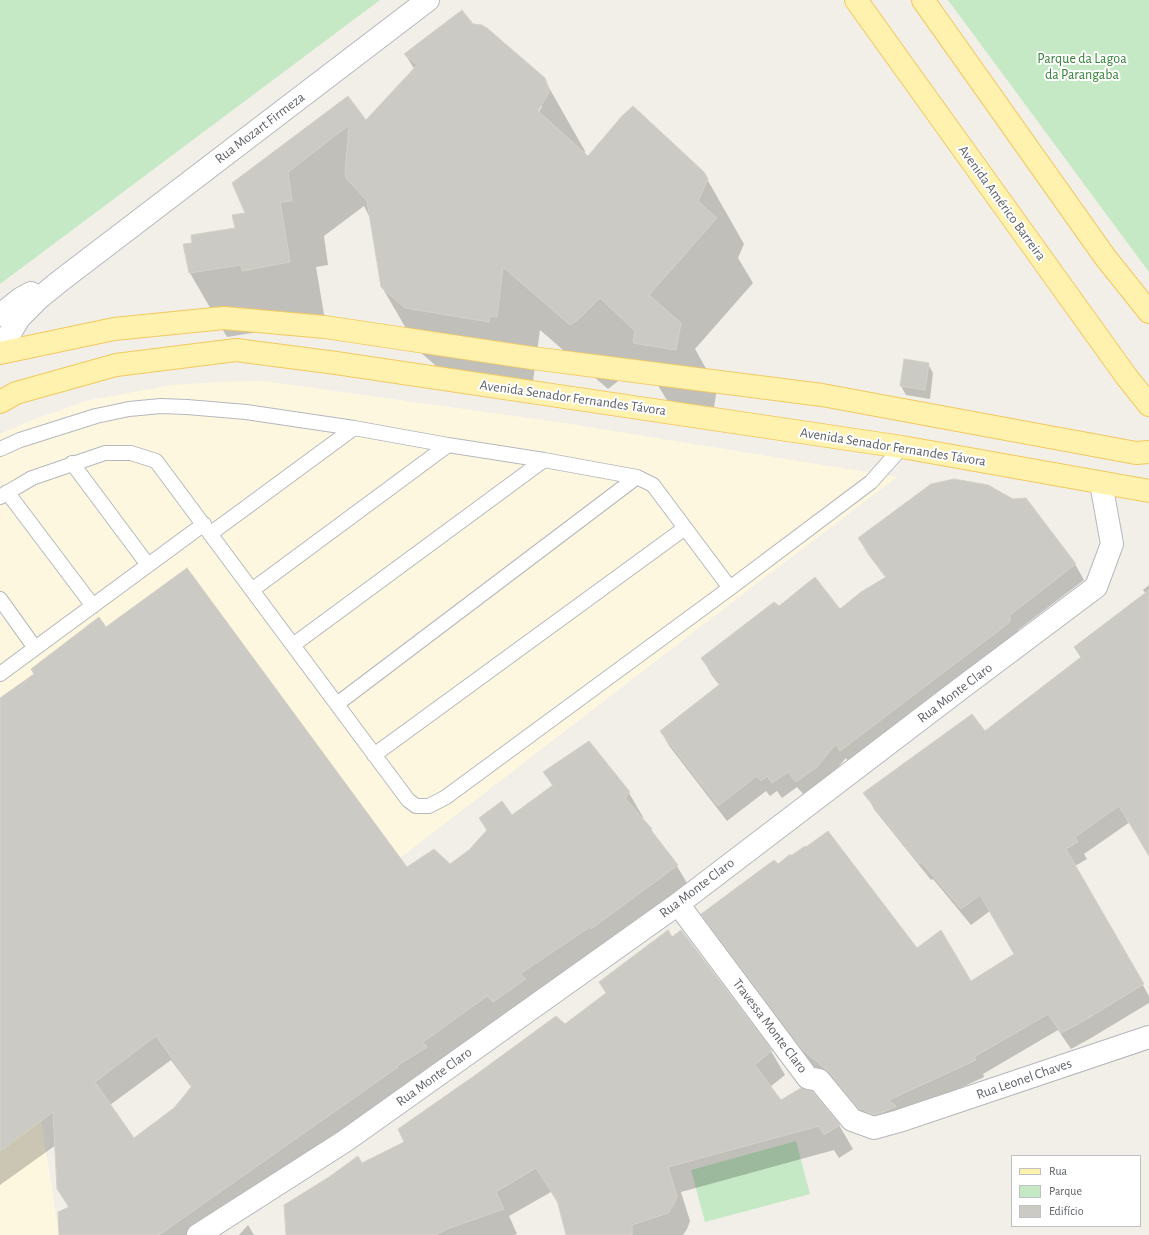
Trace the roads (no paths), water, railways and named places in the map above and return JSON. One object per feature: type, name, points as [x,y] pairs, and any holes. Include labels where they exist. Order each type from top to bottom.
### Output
[{"type":"main road","name":"Avenida Américo Barreira","points":[[856,0],[1126,376],[1149,405]]},
{"type":"main road","points":[[923,0],[1105,257],[1149,312]]},
{"type":"main road","points":[[1,353],[114,329],[224,318],[325,327],[532,358],[822,395],[1136,453],[1149,452]]},
{"type":"main road","name":"Avenida Senador Fernandes Távora","points":[[0,402],[16,393],[116,365],[236,350],[336,363],[902,447],[1149,491]]},
{"type":"street","name":"Rua Mozart Firmeza","points":[[1,353],[19,318],[60,281],[428,0]]},
{"type":"street","name":"Rua Mozart Firmeza","points":[[0,315],[20,299],[92,257]]},
{"type":"street","name":"Rua Monte Claro","points":[[198,1235],[345,1141],[678,904],[1096,587],[1112,544],[1101,483]]},
{"type":"street","name":"Travessa Monte Claro","points":[[678,904],[808,1078],[819,1080],[852,1120],[874,1128],[900,1121]]},
{"type":"street","name":"Rua Leonel Chaves","points":[[900,1121],[1149,1037]]},
{"type":"lane","points":[[0,449],[20,440],[96,416],[129,409],[161,406],[187,407],[246,412],[354,428],[637,477],[653,485],[730,588]]},
{"type":"lane","points":[[0,674],[148,565],[207,529],[354,428]]},
{"type":"lane","points":[[252,590],[448,445]]},
{"type":"lane","points":[[93,606],[4,495],[32,478],[72,463],[105,453],[131,453],[156,461],[408,800],[416,806],[429,806],[446,797],[730,588],[871,482],[902,447]]},
{"type":"lane","points":[[293,645],[544,460]]},
{"type":"lane","points":[[72,463],[148,565]]},
{"type":"lane","points":[[337,704],[637,477]]},
{"type":"lane","points":[[374,754],[685,528]]},
{"type":"lane","points":[[0,599],[35,648]]},
{"type":"park label","name":"Parque da Lagoa da Parangaba","points":[[1082,68]]}]
